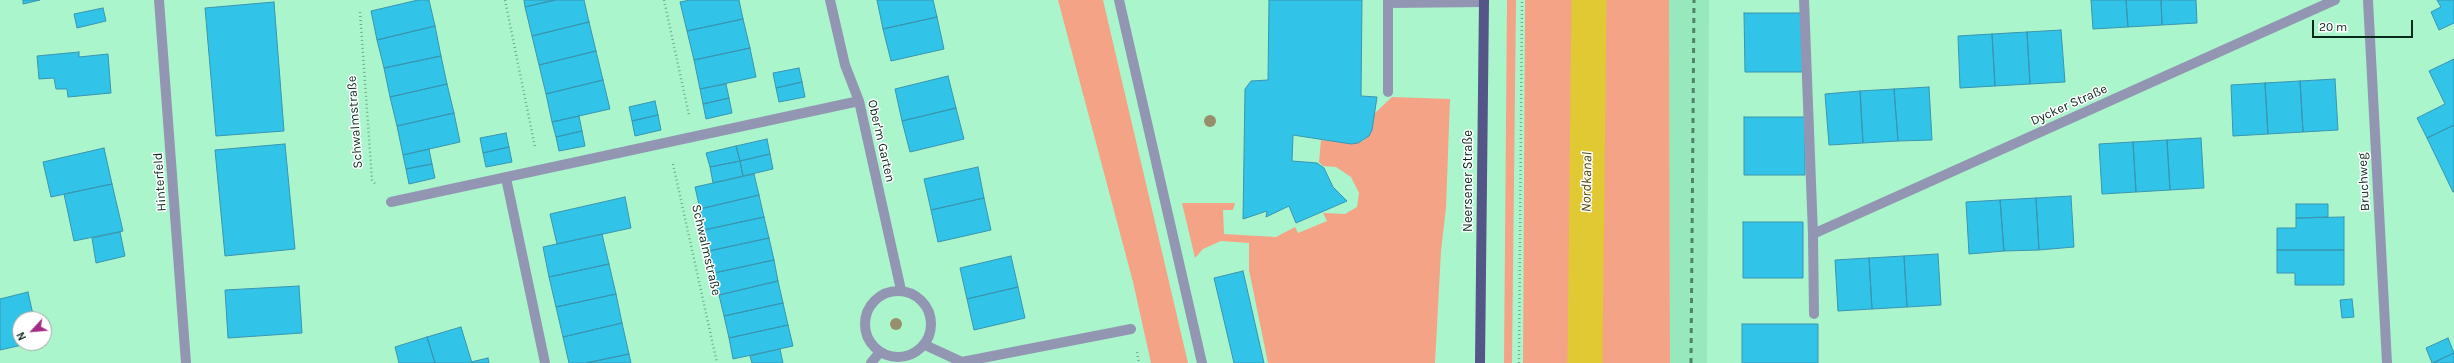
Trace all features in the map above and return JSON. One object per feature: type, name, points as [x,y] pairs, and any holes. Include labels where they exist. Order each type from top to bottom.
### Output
[{"type":"main road","name":"Neersener Straße","points":[[1480,363],[1484,1]]},
{"type":"street","name":"Hinterfeld","points":[[159,0],[186,363]]},
{"type":"street","name":"Ober'm Garten","points":[[830,0],[845,65],[859,101],[901,290]]},
{"type":"street","points":[[1119,0],[1202,363]]},
{"type":"street","points":[[1804,0],[1813,234],[1814,314]]},
{"type":"street","name":"Dycker Straße","points":[[1813,234],[2335,0]]},
{"type":"street","name":"Bruchweg","points":[[2368,0],[2387,363]]},
{"type":"street","points":[[1388,92],[1388,1],[1484,1]]},
{"type":"street","points":[[391,202],[859,101]]},
{"type":"street","points":[[506,178],[546,363]]},
{"type":"street","points":[[901,290],[911,292],[920,298],[931,315],[932,325],[925,345],[909,356],[899,358],[880,352],[872,345],[864,324],[866,313],[871,304],[880,296],[890,291],[901,290]]},
{"type":"street","points":[[925,345],[962,362],[1131,329]]},
{"type":"street","points":[[871,363],[880,352]]},
{"type":"path","points":[[505,0],[540,171]]},
{"type":"path","points":[[664,0],[694,137]]},
{"type":"path","points":[[1519,363],[1522,0]]},
{"type":"path","name":"Schwalmstraße","points":[[360,12],[372,180],[391,202]]},
{"type":"path","name":"Schwalmstraße","points":[[668,143],[717,363]]},
{"type":"shaded area","points":[[1058,0],[1103,0],[1188,363],[1151,363],[1133,282]]},
{"type":"shaded area","points":[[1507,0],[1516,0],[1512,363],[1504,363]]},
{"type":"shaded area","points":[[1525,0],[1669,0],[1670,363],[1523,363]]},
{"type":"shaded area","points":[[1669,0],[1709,0],[1707,363],[1670,363]]},
{"type":"shaded area","points":[[1392,97],[1450,99],[1446,208],[1441,251],[1435,363],[1268,363],[1249,270],[1249,243],[1221,241],[1203,249],[1195,258],[1182,203],[1235,203],[1233,210],[1223,210],[1224,234],[1276,237],[1295,227],[1298,233],[1327,221],[1323,213],[1345,214],[1357,207],[1359,193],[1351,177],[1336,167],[1323,166],[1319,162],[1321,140],[1351,144],[1363,141],[1368,136],[1374,114]]},
{"type":"building","points":[[23,0],[40,0],[23,4]]},
{"type":"building","points":[[418,0],[429,0],[435,26],[377,40],[371,11]]},
{"type":"building","points":[[524,0],[555,0],[525,7]]},
{"type":"building","points":[[555,0],[584,0],[589,22],[532,36],[525,7]]},
{"type":"building","points":[[690,0],[739,0],[743,19],[687,31],[680,2]]},
{"type":"building","points":[[877,0],[933,0],[937,17],[883,29]]},
{"type":"building","points":[[1269,0],[1362,0],[1361,96],[1377,97],[1372,130],[1369,136],[1358,143],[1351,144],[1293,135],[1292,161],[1317,163],[1324,168],[1333,187],[1347,201],[1296,223],[1289,206],[1266,217],[1267,211],[1243,219],[1245,89],[1251,81],[1268,80]]},
{"type":"building","points":[[2091,0],[2126,0],[2128,27],[2093,29]]},
{"type":"building","points":[[2126,0],[2161,0],[2162,25],[2128,27]]},
{"type":"building","points":[[2161,0],[2196,0],[2197,23],[2162,25]]},
{"type":"building","points":[[2437,0],[2454,0],[2454,23],[2439,30],[2431,12],[2441,7]]},
{"type":"building","points":[[274,2],[284,131],[216,136],[205,8]]},
{"type":"building","points":[[103,8],[106,21],[77,28],[74,14]]},
{"type":"building","points":[[1744,13],[1804,13],[1804,72],[1745,72]]},
{"type":"building","points":[[937,17],[944,49],[891,61],[883,29]]},
{"type":"building","points":[[743,19],[750,48],[694,60],[687,31]]},
{"type":"building","points":[[589,22],[596,51],[539,65],[532,36]]},
{"type":"building","points":[[435,26],[441,56],[384,68],[377,40]]},
{"type":"building","points":[[2061,30],[2065,82],[2030,84],[2027,32]]},
{"type":"building","points":[[2027,32],[2030,84],[1995,86],[1992,34]]},
{"type":"building","points":[[1992,34],[1995,86],[1960,88],[1958,36]]},
{"type":"building","points":[[750,48],[756,77],[700,89],[694,60]]},
{"type":"building","points":[[596,51],[603,80],[546,94],[539,65]]},
{"type":"building","points":[[79,52],[79,57],[108,54],[111,93],[68,97],[67,89],[56,89],[54,78],[39,79],[37,56]]},
{"type":"building","points":[[441,56],[447,84],[390,97],[384,68]]},
{"type":"building","points":[[2454,59],[2454,125],[2427,138],[2417,118],[2445,104],[2429,71]]},
{"type":"building","points":[[799,68],[802,82],[776,88],[773,73]]},
{"type":"building","points":[[948,76],[956,108],[902,121],[895,89]]},
{"type":"building","points":[[2335,79],[2338,130],[2303,132],[2300,81]]},
{"type":"building","points":[[603,80],[610,109],[552,122],[546,94]]},
{"type":"building","points":[[2300,81],[2303,132],[2268,134],[2265,83]]},
{"type":"building","points":[[802,82],[805,97],[779,102],[776,88]]},
{"type":"building","points":[[2265,83],[2268,134],[2233,136],[2231,85]]},
{"type":"building","points":[[447,84],[454,113],[397,126],[390,97]]},
{"type":"building","points":[[726,84],[729,98],[703,104],[700,89]]},
{"type":"building","points":[[1929,87],[1932,140],[1898,141],[1894,89]]},
{"type":"building","points":[[1894,89],[1898,141],[1863,143],[1860,91]]},
{"type":"building","points":[[1860,91],[1863,143],[1829,145],[1825,94]]},
{"type":"building","points":[[729,98],[732,113],[706,119],[703,104]]},
{"type":"building","points":[[655,101],[658,115],[632,121],[629,107]]},
{"type":"building","points":[[956,108],[964,139],[910,152],[902,121]]},
{"type":"building","points":[[454,113],[460,142],[403,155],[397,126]]},
{"type":"building","points":[[658,115],[661,130],[635,136],[632,121]]},
{"type":"building","points":[[579,116],[582,131],[556,137],[552,122]]},
{"type":"building","points":[[1744,117],[1805,117],[1805,175],[1744,175]]},
{"type":"building","points":[[2454,125],[2454,192],[2453,192],[2427,138]]},
{"type":"building","points":[[582,131],[585,146],[559,151],[556,137]]},
{"type":"building","points":[[506,133],[509,147],[483,153],[480,138]]},
{"type":"building","points":[[2201,138],[2204,188],[2170,190],[2167,140]]},
{"type":"building","points":[[767,139],[770,154],[740,161],[736,146]]},
{"type":"building","points":[[2167,140],[2170,190],[2136,192],[2133,142]]},
{"type":"building","points":[[2133,142],[2136,192],[2102,194],[2099,144]]},
{"type":"building","points":[[285,144],[295,249],[225,256],[215,150]]},
{"type":"building","points":[[736,146],[740,161],[710,167],[706,153]]},
{"type":"building","points":[[509,147],[512,162],[486,167],[483,153]]},
{"type":"building","points":[[104,148],[112,184],[51,197],[43,162]]},
{"type":"building","points":[[429,149],[432,164],[406,169],[403,155]]},
{"type":"building","points":[[770,154],[773,169],[743,176],[740,161]]},
{"type":"building","points":[[740,161],[743,176],[713,183],[710,167]]},
{"type":"building","points":[[432,164],[435,178],[409,184],[406,169]]},
{"type":"building","points":[[978,167],[984,198],[931,210],[924,179]]},
{"type":"building","points":[[754,174],[759,195],[700,209],[695,187]]},
{"type":"building","points":[[112,184],[123,231],[74,241],[64,194]]},
{"type":"building","points":[[759,195],[764,217],[704,230],[700,209]]},
{"type":"building","points":[[2071,196],[2074,247],[2039,250],[2036,198]]},
{"type":"building","points":[[625,197],[631,228],[557,244],[550,214]]},
{"type":"building","points":[[984,198],[991,230],[938,242],[931,210]]},
{"type":"building","points":[[2036,198],[2039,250],[2004,251],[2000,200]]},
{"type":"building","points":[[2000,200],[2004,251],[1969,254],[1966,202]]},
{"type":"building","points":[[2296,204],[2328,204],[2328,217],[2296,218]]},
{"type":"building","points":[[764,217],[769,238],[709,251],[704,230]]},
{"type":"building","points":[[2344,217],[2344,250],[2277,250],[2277,228],[2296,228],[2296,218]]},
{"type":"building","points":[[1743,222],[1803,222],[1803,278],[1743,278]]},
{"type":"building","points":[[120,232],[125,256],[96,263],[92,238]]},
{"type":"building","points":[[602,234],[609,264],[549,277],[543,247]]},
{"type":"building","points":[[769,238],[774,260],[714,273],[709,251]]},
{"type":"building","points":[[2277,250],[2344,250],[2344,285],[2295,285],[2295,273],[2277,273]]},
{"type":"building","points":[[1938,254],[1941,305],[1907,307],[1904,256]]},
{"type":"building","points":[[1011,256],[1018,287],[967,299],[960,268]]},
{"type":"building","points":[[1904,256],[1907,307],[1872,309],[1869,258]]},
{"type":"building","points":[[1869,258],[1872,309],[1838,311],[1835,260]]},
{"type":"building","points":[[774,260],[778,281],[719,295],[714,273]]},
{"type":"building","points":[[609,264],[616,294],[556,307],[549,277]]},
{"type":"building","points":[[1243,271],[1264,363],[1234,363],[1214,278]]},
{"type":"building","points":[[778,281],[783,303],[724,316],[719,295]]},
{"type":"building","points":[[299,286],[302,333],[228,338],[225,290]]},
{"type":"building","points":[[1018,287],[1025,318],[974,330],[967,299]]},
{"type":"building","points":[[28,292],[32,311],[12,311],[12,347],[0,350],[0,299]]},
{"type":"building","points":[[616,294],[622,323],[563,337],[556,307]]},
{"type":"building","points":[[2352,299],[2354,317],[2342,318],[2340,300]]},
{"type":"building","points":[[783,303],[788,325],[729,338],[724,316]]},
{"type":"building","points":[[622,323],[629,354],[586,363],[569,363],[563,337]]},
{"type":"building","points":[[1742,324],[1818,324],[1818,363],[1742,363]]},
{"type":"building","points":[[788,325],[793,346],[733,359],[729,338]]},
{"type":"building","points":[[461,327],[472,363],[435,363],[427,337]]},
{"type":"building","points":[[427,337],[435,363],[399,363],[395,347]]},
{"type":"building","points":[[2448,338],[2454,353],[2432,363],[2426,348]]},
{"type":"building","points":[[780,349],[783,363],[752,363],[750,356]]},
{"type":"building","points":[[2454,353],[2454,363],[2433,363]]},
{"type":"building","points":[[629,354],[631,363],[586,363]]},
{"type":"building","points":[[488,358],[489,363],[471,362]]},
{"type":"waterway","name":"Nordkanal","points":[[1585,363],[1589,0]]},
{"type":"railway","points":[[1691,363],[1694,0]]}]
